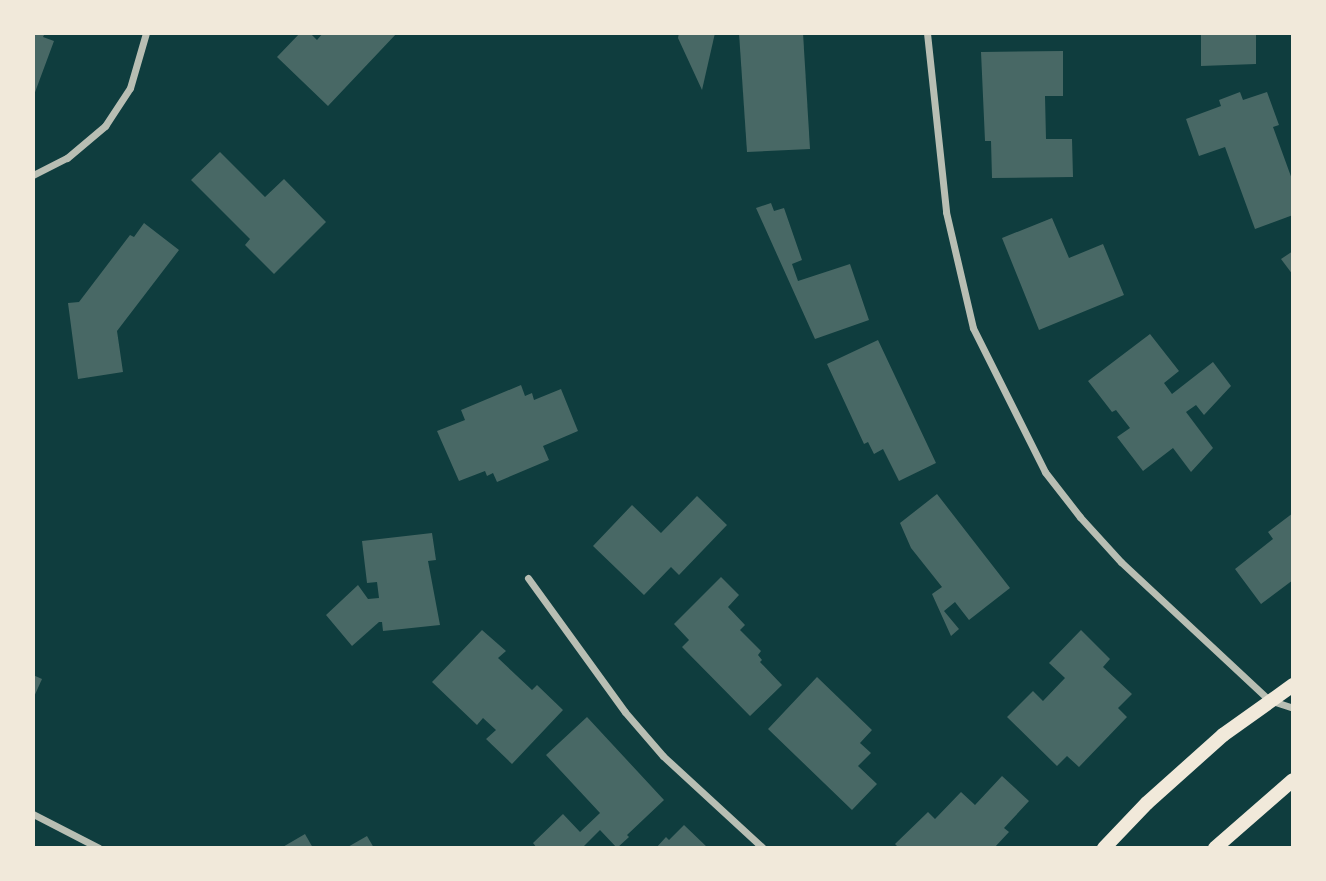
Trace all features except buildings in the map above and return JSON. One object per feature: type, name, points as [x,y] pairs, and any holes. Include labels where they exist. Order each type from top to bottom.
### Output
[{"type":"main road","points":[[1104,848],[1147,803],[1223,735],[1293,685]]},
{"type":"main road","points":[[1214,848],[1293,780]]},
{"type":"street","points":[[33,176],[67,158],[105,126],[130,88],[146,33]]},
{"type":"street","points":[[927,33],[946,212],[973,328],[1045,472],[1080,517],[1121,562],[1269,700],[1293,708]]},
{"type":"street","points":[[528,578],[632,721],[663,756],[763,848]]},
{"type":"street","points":[[33,814],[99,848]]}]
